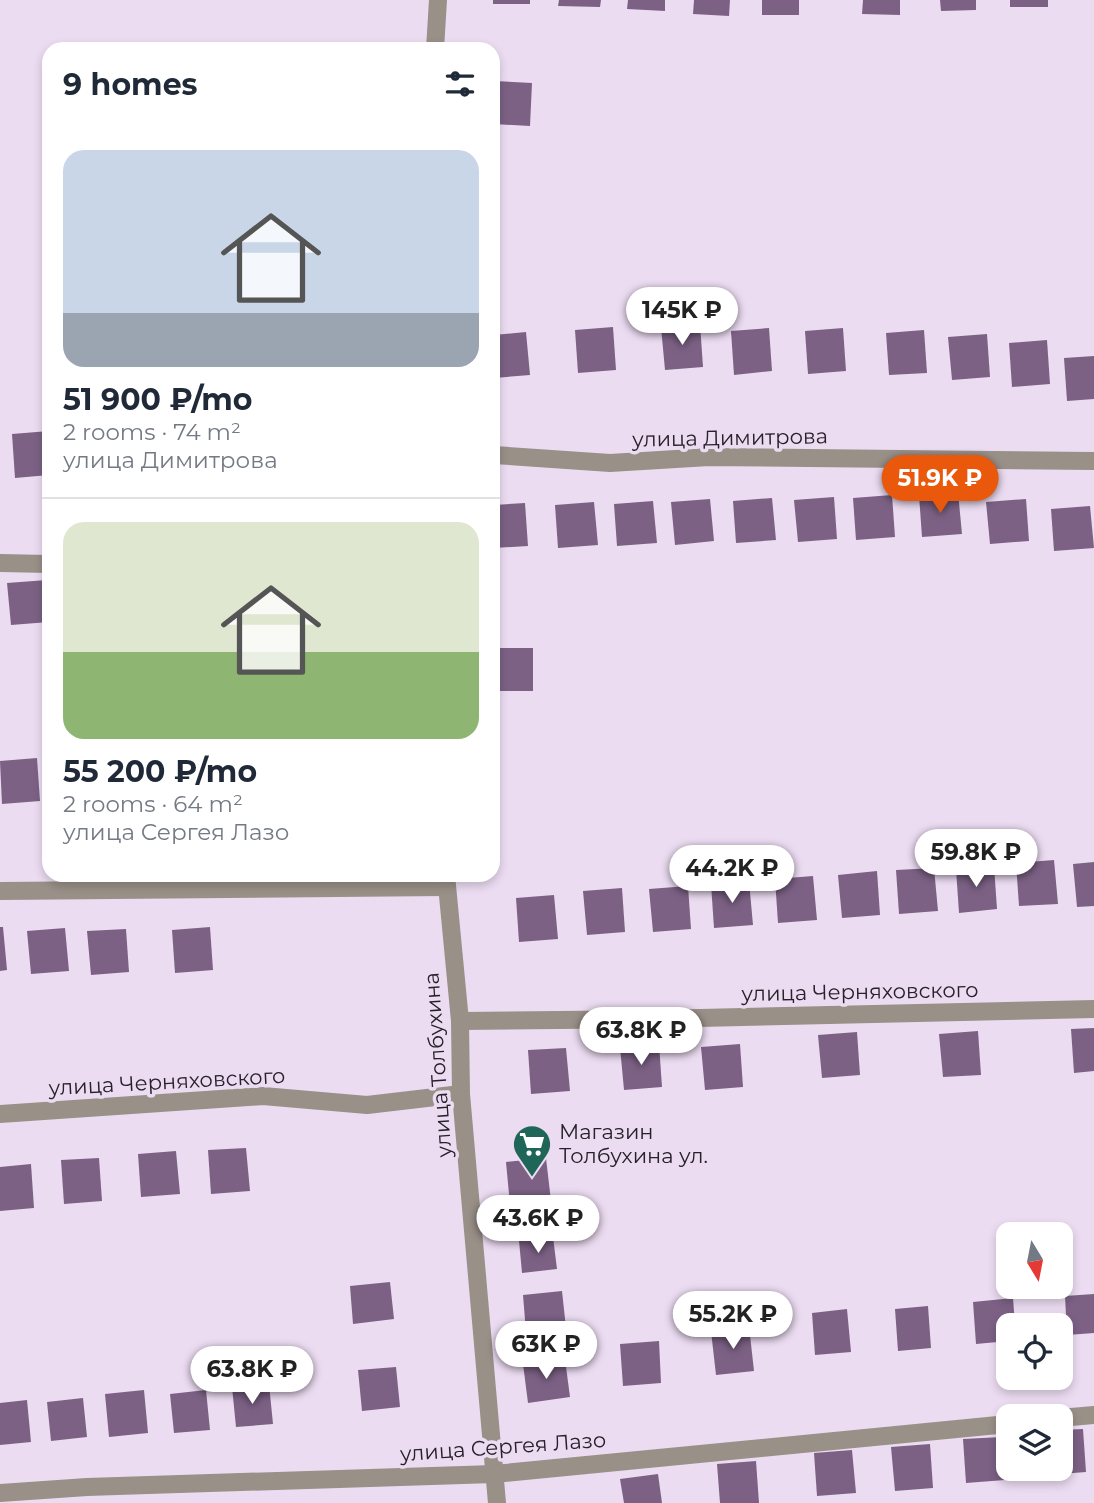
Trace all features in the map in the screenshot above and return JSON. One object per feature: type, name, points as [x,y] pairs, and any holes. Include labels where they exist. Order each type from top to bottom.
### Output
[{"type":"street","points":[[435,42],[438,0]]},
{"type":"street","name":"улица Димитрова","points":[[500,455],[610,463],[709,457],[1094,461]]},
{"type":"street","points":[[0,563],[42,564]]},
{"type":"street","points":[[0,891],[402,882]]},
{"type":"street","name":"улица Толбухина","points":[[447,882],[460,1021],[461,1094],[497,1503]]},
{"type":"street","name":"улица Черняховского","points":[[460,1021],[1094,1009]]},
{"type":"street","name":"улица Черняховского","points":[[0,1114],[262,1096],[367,1105],[461,1094]]},
{"type":"street","points":[[1073,1417],[1094,1415]]},
{"type":"street","name":"улица Сергея Лазо","points":[[0,1493],[88,1487],[494,1474],[996,1424]]},
{"type":"building","points":[[493,0],[530,0],[530,4],[493,4]]},
{"type":"building","points":[[559,0],[601,0],[600,7],[558,6]]},
{"type":"building","points":[[628,0],[665,0],[665,11],[627,9]]},
{"type":"building","points":[[694,0],[730,0],[729,16],[693,14]]},
{"type":"building","points":[[762,0],[799,0],[799,15],[762,15]]},
{"type":"building","points":[[863,0],[900,0],[900,15],[862,14]]},
{"type":"building","points":[[940,0],[976,0],[976,10],[941,11]]},
{"type":"building","points":[[1010,0],[1048,0],[1048,7],[1010,7]]},
{"type":"building","points":[[500,81],[532,83],[530,126],[500,124]]},
{"type":"building","points":[[700,324],[703,367],[665,370],[661,327]]},
{"type":"building","points":[[613,327],[616,370],[578,373],[575,330]]},
{"type":"building","points":[[769,328],[772,371],[734,375],[731,331]]},
{"type":"building","points":[[843,328],[846,371],[808,374],[805,331]]},
{"type":"building","points":[[924,330],[927,373],[889,375],[886,333]]},
{"type":"building","points":[[526,332],[530,375],[500,378],[500,334]]},
{"type":"building","points":[[987,334],[990,377],[952,380],[948,337]]},
{"type":"building","points":[[1047,340],[1050,384],[1012,387],[1009,343]]},
{"type":"building","points":[[1094,356],[1094,399],[1067,401],[1064,358]]},
{"type":"building","points":[[42,432],[42,476],[15,478],[12,434]]},
{"type":"building","points":[[958,492],[962,534],[922,537],[919,495]]},
{"type":"building","points":[[892,495],[895,537],[856,540],[853,498]]},
{"type":"building","points":[[834,497],[837,539],[798,542],[794,500]]},
{"type":"building","points":[[772,498],[776,540],[736,543],[733,501]]},
{"type":"building","points":[[710,499],[714,541],[675,545],[671,502]]},
{"type":"building","points":[[1026,499],[1029,541],[990,544],[986,502]]},
{"type":"building","points":[[653,501],[657,543],[617,546],[614,504]]},
{"type":"building","points":[[594,502],[598,545],[558,548],[555,505]]},
{"type":"building","points":[[525,503],[528,546],[500,548],[500,505]]},
{"type":"building","points":[[1090,506],[1094,548],[1054,551],[1051,509]]},
{"type":"building","points":[[42,580],[42,623],[11,625],[7,583]]},
{"type":"building","points":[[500,648],[533,648],[533,691],[500,691]]},
{"type":"building","points":[[37,758],[40,801],[2,804],[0,761]]},
{"type":"building","points":[[1054,860],[1058,904],[1019,906],[1016,863]]},
{"type":"building","points":[[1094,862],[1094,906],[1077,907],[1073,864]]},
{"type":"building","points":[[994,866],[997,909],[959,913],[956,869]]},
{"type":"building","points":[[934,868],[938,911],[899,914],[896,870]]},
{"type":"building","points":[[877,871],[880,915],[842,918],[838,875]]},
{"type":"building","points":[[813,876],[817,920],[778,923],[775,879]]},
{"type":"building","points":[[749,881],[753,925],[714,928],[711,884]]},
{"type":"building","points":[[688,886],[691,929],[653,932],[649,889]]},
{"type":"building","points":[[622,888],[625,932],[587,935],[583,891]]},
{"type":"building","points":[[554,895],[558,939],[519,942],[516,898]]},
{"type":"building","points":[[0,927],[3,927],[7,970],[0,971]]},
{"type":"building","points":[[210,927],[213,970],[175,973],[172,930]]},
{"type":"building","points":[[65,928],[69,971],[31,974],[27,931]]},
{"type":"building","points":[[126,929],[129,972],[91,975],[87,931]]},
{"type":"building","points":[[1094,1028],[1094,1071],[1074,1073],[1071,1029]]},
{"type":"building","points":[[978,1031],[981,1075],[943,1077],[939,1034]]},
{"type":"building","points":[[857,1032],[860,1075],[822,1078],[818,1035]]},
{"type":"building","points":[[659,1044],[662,1087],[624,1090],[620,1047]]},
{"type":"building","points":[[740,1044],[743,1087],[705,1090],[701,1047]]},
{"type":"building","points":[[566,1048],[570,1091],[531,1094],[528,1050]]},
{"type":"building","points":[[246,1148],[250,1191],[211,1194],[208,1150]]},
{"type":"building","points":[[176,1151],[180,1194],[141,1197],[138,1154]]},
{"type":"building","points":[[99,1158],[102,1201],[64,1204],[61,1160]]},
{"type":"building","points":[[546,1158],[551,1201],[510,1205],[506,1162]]},
{"type":"building","points":[[31,1164],[34,1208],[0,1211],[0,1167]]},
{"type":"building","points":[[553,1237],[557,1269],[522,1273],[519,1241]]},
{"type":"building","points":[[390,1282],[394,1319],[353,1324],[350,1286]]},
{"type":"building","points":[[562,1291],[566,1328],[526,1332],[523,1295]]},
{"type":"building","points":[[1094,1294],[1094,1333],[1073,1335],[1073,1313],[1066,1313],[1065,1299],[1073,1299],[1073,1295]]},
{"type":"building","points":[[1013,1299],[1014,1313],[996,1313],[996,1342],[976,1344],[973,1302]]},
{"type":"building","points":[[928,1306],[931,1348],[898,1351],[895,1309]]},
{"type":"building","points":[[847,1309],[851,1352],[815,1355],[812,1313]]},
{"type":"building","points":[[749,1326],[754,1371],[716,1375],[711,1331]]},
{"type":"building","points":[[659,1341],[661,1383],[623,1386],[620,1344]]},
{"type":"building","points":[[565,1359],[570,1397],[528,1403],[523,1364]]},
{"type":"building","points":[[396,1367],[400,1407],[362,1411],[358,1370]]},
{"type":"building","points":[[269,1384],[273,1424],[236,1427],[232,1387]]},
{"type":"building","points":[[144,1390],[148,1433],[109,1437],[105,1394]]},
{"type":"building","points":[[206,1390],[210,1430],[174,1433],[170,1394]]},
{"type":"building","points":[[83,1398],[87,1437],[51,1441],[47,1402]]},
{"type":"building","points":[[27,1400],[31,1442],[0,1445],[0,1403]]},
{"type":"building","points":[[1073,1429],[1083,1429],[1086,1472],[1073,1473]]},
{"type":"building","points":[[996,1437],[996,1481],[966,1483],[963,1439]]},
{"type":"building","points":[[930,1444],[933,1488],[895,1491],[891,1447]]},
{"type":"building","points":[[852,1450],[856,1493],[817,1496],[814,1453]]},
{"type":"building","points":[[756,1461],[759,1503],[720,1503],[717,1464]]},
{"type":"building","points":[[658,1474],[662,1503],[624,1503],[620,1479]]},
{"type":"place","name":"Магазин Толбухина ул.","points":[[532,1178]]}]
